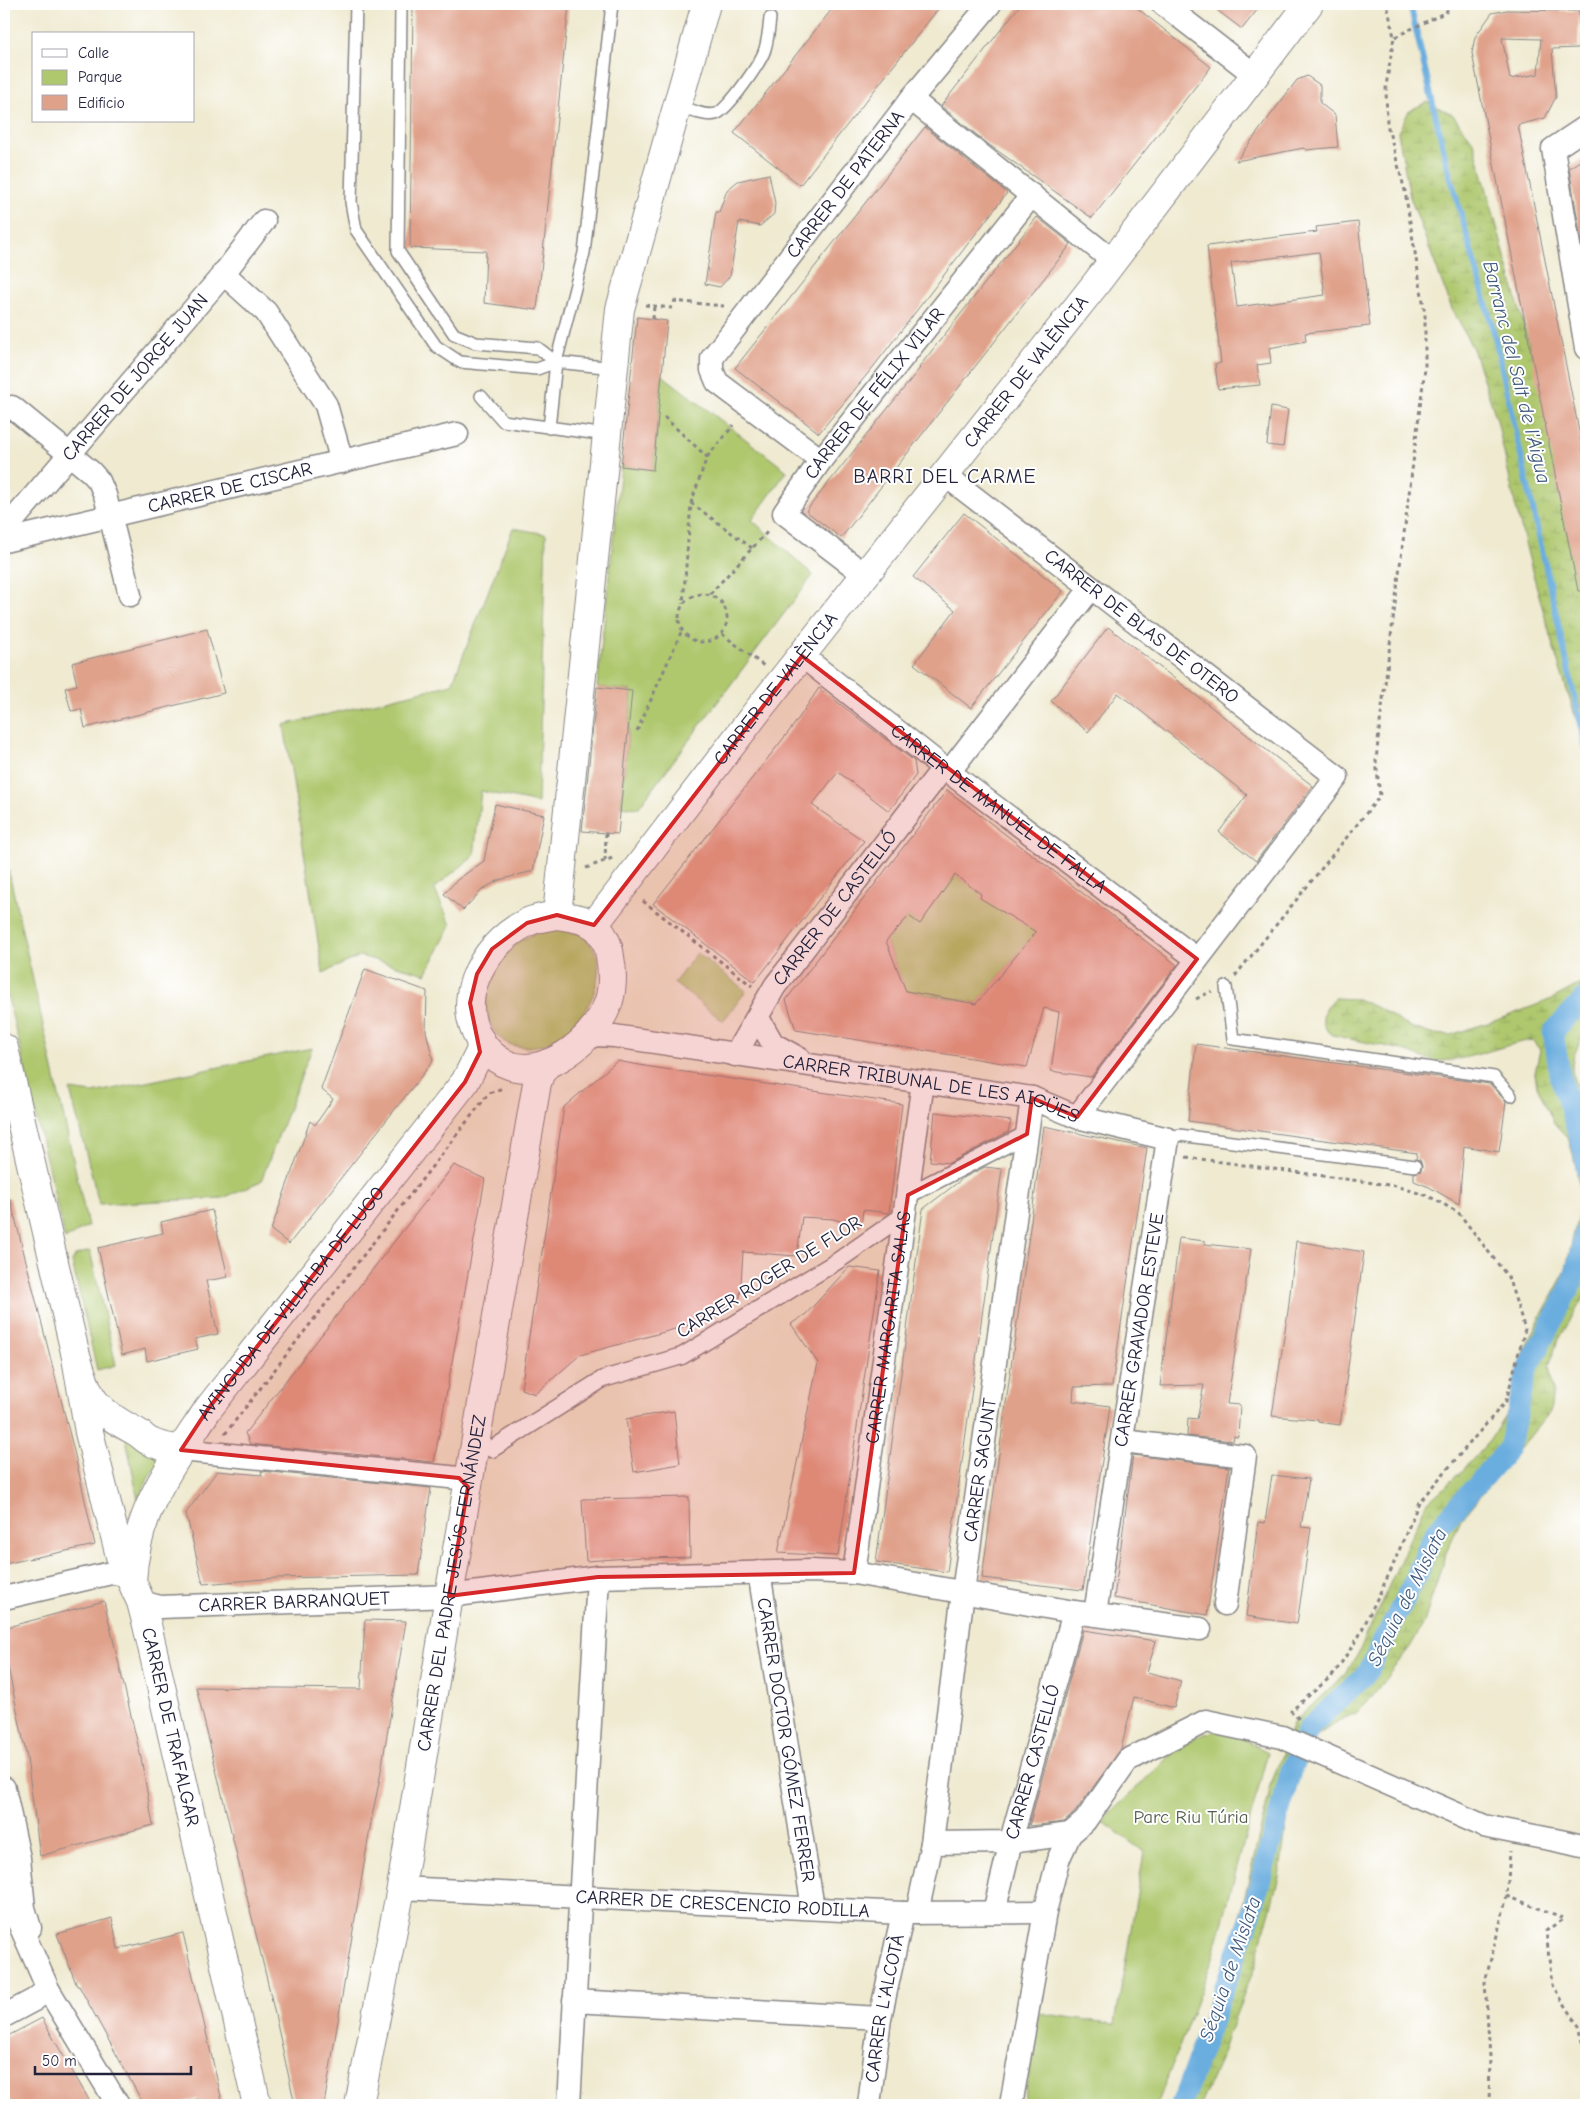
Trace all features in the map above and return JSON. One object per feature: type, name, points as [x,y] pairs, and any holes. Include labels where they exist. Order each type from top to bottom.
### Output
[{"type":"street","points":[[557,915],[620,309],[706,4]]},
{"type":"street","name":"CARRER DE PATERNA","points":[[821,460],[717,382],[712,370],[712,358],[912,99],[990,4]]},
{"type":"street","points":[[1163,4],[1255,75]]},
{"type":"street","points":[[1278,43],[1294,4]]},
{"type":"street","name":"CARRER DE VALÈNCIA","points":[[594,925],[782,680],[1112,260],[1309,4]]},
{"type":"street","points":[[912,99],[1112,260]]},
{"type":"street","points":[[1586,127],[1553,149],[1586,348]]},
{"type":"street","name":"CARRER DE FÉLIX VILAR","points":[[865,575],[784,513],[821,460],[1032,195]]},
{"type":"street","name":"CARRER DE JORGE JUAN","points":[[4,531],[223,274],[264,221]]},
{"type":"street","points":[[223,274],[266,312],[321,397],[326,405],[342,462]]},
{"type":"street","points":[[12,407],[70,453],[99,481],[105,495],[130,595]]},
{"type":"street","name":"CARRER DE CISCAR","points":[[4,541],[457,434]]},
{"type":"street","name":"CARRER DE BLAS DE OTERO","points":[[944,475],[1337,777]]},
{"type":"street","name":"CARRER DE CASTELLÓ","points":[[735,1055],[775,986],[1091,588]]},
{"type":"street","name":"CARRER DE MANUEL DE FALLA","points":[[802,656],[946,770],[1197,959]]},
{"type":"street","name":"CARRER TRIBUNAL DE LES AIGÜES","points":[[587,1037],[597,1035],[614,1036],[1032,1098],[1077,1117],[1337,777]]},
{"type":"street","points":[[557,915],[576,918],[594,925],[603,936],[609,948],[612,984],[608,1004],[602,1017],[587,1037],[577,1047],[548,1063],[530,1067],[520,1068],[512,1066],[490,1053],[481,1041],[471,1018],[470,1003],[474,982],[481,964],[492,949],[527,923],[557,915]]},
{"type":"street","points":[[758,1018],[773,1044],[812,1066]]},
{"type":"street","name":"AVINGUDA DE VILLALBA DE LUGO","points":[[137,1591],[134,1556],[145,1515],[153,1496],[181,1450],[208,1409],[465,1082],[480,1052],[481,1041]]},
{"type":"street","name":"CARRER DEL PADRE JESÚS FERNÁNDEZ","points":[[359,2105],[401,1888],[536,1091],[540,1074],[548,1063]]},
{"type":"street","name":"CARRER DE TRAFALGAR","points":[[6,1066],[75,1352],[85,1386],[97,1405],[118,1423],[137,1432],[153,1443],[181,1450]]},
{"type":"street","name":"CARRER MARGARITA SALAS","points":[[854,1573],[923,1082]]},
{"type":"street","name":"CARRER SAGUNT","points":[[932,1843],[964,1592],[1032,1098]]},
{"type":"street","points":[[1077,1117],[1168,1139]]},
{"type":"street","name":"CARRER ROGER DE FLOR","points":[[492,1448],[603,1378],[682,1356],[839,1260],[906,1204],[1027,1134]]},
{"type":"street","name":"CARRER GRAVADOR ESTEVE","points":[[1084,1613],[1123,1441],[1168,1139]]},
{"type":"street","name":"CARRER DE TRAFALGAR","points":[[75,1352],[89,1432],[120,1556],[137,1591],[257,2105]]},
{"type":"street","points":[[137,1432],[173,1430],[196,1420],[208,1409]]},
{"type":"street","points":[[1123,1441],[1245,1456],[1225,1604]]},
{"type":"street","points":[[181,1450],[459,1478],[468,1487]]},
{"type":"street","name":"CARRER BARRANQUET","points":[[4,1598],[111,1573],[122,1574],[137,1591],[160,1607],[449,1596],[598,1577],[759,1572],[854,1573],[1084,1613],[1200,1629]]},
{"type":"street","name":"CARRER DOCTOR GÓMEZ FERRER","points":[[759,1572],[813,1908]]},
{"type":"street","points":[[569,2105],[598,1577]]},
{"type":"street","name":"CARRER CASTELLÓ","points":[[994,1912],[1010,1842],[1084,1613]]},
{"type":"street","points":[[1011,2105],[1044,1912],[1058,1860],[1070,1834],[1086,1821],[1128,1760],[1206,1721],[1282,1737],[1484,1826],[1553,1838],[1586,1847]]},
{"type":"street","points":[[4,1788],[19,1858],[24,1908],[48,1989]]},
{"type":"street","points":[[932,1843],[1010,1842],[1070,1834]]},
{"type":"street","name":"CARRER L'ALCOTÀ","points":[[869,2105],[880,2018],[932,1843]]},
{"type":"street","name":"CARRER DE CRESCENCIO RODILLA","points":[[401,1888],[910,1913],[1044,1912]]},
{"type":"street","points":[[4,1899],[19,1923],[48,1989],[118,2105]]},
{"type":"street","points":[[4,2016],[34,2000],[48,1989]]},
{"type":"street","points":[[574,2002],[880,2018]]},
{"type":"lane","points":[[356,4],[351,202],[356,230],[436,346],[460,362],[537,369],[556,362],[614,368]]},
{"type":"lane","points":[[549,428],[556,362],[584,253],[612,4]]},
{"type":"lane","points":[[400,9],[398,251],[454,334],[476,343],[538,348],[556,362]]},
{"type":"lane","points":[[678,105],[705,114],[716,114],[725,108],[759,63],[765,50],[770,18]]},
{"type":"lane","points":[[481,396],[503,421],[607,435]]},
{"type":"lane","points":[[1226,987],[1233,1040],[1494,1077],[1511,1096]]},
{"type":"lane","points":[[1168,1139],[1179,1135],[1415,1166]]},
{"type":"path","points":[[1190,1003],[1206,992],[1226,987],[1380,796],[1376,761],[1424,368],[1425,314],[1404,191],[1387,124],[1386,86],[1394,37],[1387,4]]},
{"type":"path","points":[[1394,37],[1446,12],[1451,4]]},
{"type":"path","points":[[673,301],[724,306],[730,299]]},
{"type":"path","points":[[653,319],[654,306]]},
{"type":"path","points":[[664,418],[707,457]]},
{"type":"path","points":[[637,731],[682,630],[679,614],[683,604],[691,503],[707,457],[734,425]]},
{"type":"path","points":[[691,503],[752,548]]},
{"type":"path","points":[[710,594],[768,531]]},
{"type":"path","points":[[682,630],[693,640],[709,642],[722,634],[727,620],[723,604],[710,594],[694,595],[683,604]]},
{"type":"path","points":[[722,634],[782,680]]},
{"type":"path","points":[[605,861],[606,833]]},
{"type":"path","points":[[561,879],[620,855]]},
{"type":"path","points":[[640,898],[756,989],[764,978],[775,986]]},
{"type":"path","points":[[210,1454],[490,1093],[506,1088],[536,1091]]},
{"type":"path","points":[[1168,1139],[1179,1156],[1396,1186],[1428,1196],[1458,1212],[1508,1278],[1525,1328],[1506,1401],[1419,1502],[1391,1570],[1360,1636],[1334,1674],[1291,1711],[1298,1718]]},
{"type":"path","points":[[1488,2105],[1490,2057],[1485,1982],[1507,1896],[1511,1832]]},
{"type":"path","points":[[1507,1896],[1564,1918],[1546,1931],[1552,1985],[1579,2026],[1586,2053]]},
{"type":"highlighted area","points":[[802,656],[1197,959],[1077,1117],[1032,1098],[1027,1134],[908,1195],[854,1573],[598,1577],[449,1596],[468,1487],[459,1478],[181,1450],[208,1409],[465,1082],[480,1052],[470,1003],[477,974],[492,949],[527,923],[557,915],[594,925]]},
{"type":"green space","points":[[1427,102],[1453,115],[1474,143],[1536,370],[1586,633],[1586,750],[1556,656],[1533,574],[1515,504],[1497,420],[1473,349],[1452,309],[1410,197],[1398,132],[1409,111]]},
{"type":"green space","points":[[662,375],[787,471],[752,520],[813,575],[638,808],[621,806],[632,691],[597,687],[621,466],[653,469]]},
{"type":"green space","points":[[513,528],[546,534],[538,803],[481,791],[474,856],[434,888],[451,925],[426,974],[360,956],[323,973],[284,725],[452,684]]},
{"type":"green space","points":[[4,850],[88,1226],[65,1239],[4,981]]},
{"type":"green space","points":[[955,875],[1036,932],[977,1003],[890,988],[902,981],[886,941],[909,916],[920,923]]},
{"type":"green space","points":[[552,928],[572,930],[590,943],[597,959],[598,978],[592,998],[581,1017],[566,1032],[547,1043],[527,1047],[510,1044],[495,1033],[489,1021],[486,1008],[490,982],[502,957],[511,948],[530,935]]},
{"type":"green space","points":[[697,953],[746,991],[723,1021],[674,983]]},
{"type":"green space","points":[[1586,976],[1587,1005],[1585,1031],[1572,1064],[1575,1083],[1586,1088],[1586,1293],[1557,1343],[1549,1366],[1553,1391],[1550,1412],[1461,1520],[1445,1555],[1424,1623],[1410,1647],[1366,1704],[1356,1713],[1342,1719],[1313,1738],[1307,1749],[1289,1810],[1279,1877],[1254,1969],[1219,2063],[1200,2105],[1173,2105],[1202,2028],[1240,1916],[1272,1782],[1293,1723],[1346,1673],[1358,1654],[1426,1504],[1464,1469],[1490,1440],[1506,1415],[1516,1390],[1523,1355],[1532,1333],[1565,1272],[1582,1198],[1568,1138],[1554,1123],[1537,1086],[1535,1073],[1540,1050],[1532,1040],[1465,1058],[1437,1061],[1393,1048],[1333,1035],[1324,1026],[1323,1017],[1335,998],[1357,999],[1378,1008],[1408,1026],[1431,1034],[1450,1035],[1552,999],[1578,985]]},
{"type":"green space","points":[[312,1048],[261,1181],[223,1198],[99,1204],[70,1090],[93,1093]]},
{"type":"green space","points":[[90,1251],[116,1365],[97,1370],[72,1262],[76,1255]]},
{"type":"green space","points":[[125,1433],[164,1455],[150,1475],[138,1500]]},
{"type":"green space","name":"Parc Riu Túria","points":[[1223,1728],[1268,1752],[1212,1961],[1157,2105],[1023,2105],[1039,2013],[1115,2024],[1144,1852],[1102,1821],[1185,1741]]},
{"type":"building","points":[[413,4],[569,4],[537,310],[484,303],[486,251],[410,248]]},
{"type":"building","points":[[836,4],[942,4],[800,185],[734,133]]},
{"type":"building","points":[[1021,4],[1132,4],[1211,67],[1092,218],[988,144],[941,106]]},
{"type":"building","points":[[1209,4],[1262,4],[1242,29]]},
{"type":"building","points":[[1507,10],[1579,11],[1578,48],[1552,49],[1556,97],[1545,118],[1518,125],[1586,466],[1586,590],[1578,591],[1472,53],[1475,37],[1492,13]],"holes":[[[1502,38],[1541,39],[1538,74],[1510,79]]]},
{"type":"building","points":[[1307,76],[1320,85],[1320,103],[1335,115],[1338,147],[1306,150],[1304,148],[1236,161],[1297,80]]},
{"type":"building","points":[[925,127],[1007,193],[874,366],[819,433],[735,368]]},
{"type":"building","points":[[1586,157],[1586,251],[1583,251],[1569,168]]},
{"type":"building","points":[[769,174],[775,203],[774,214],[760,226],[739,222],[730,276],[720,287],[705,284],[716,212],[719,212],[727,190],[738,181]]},
{"type":"building","points":[[1037,217],[1071,244],[841,538],[806,511]]},
{"type":"building","points":[[1358,222],[1370,326],[1305,333],[1306,341],[1269,348],[1271,363],[1257,365],[1260,385],[1218,389],[1215,364],[1221,363],[1207,246],[1317,232],[1316,227]],"holes":[[[1319,252],[1325,295],[1237,307],[1231,263]]]},
{"type":"building","points":[[637,317],[667,321],[653,470],[621,466]]},
{"type":"building","points":[[1271,407],[1288,410],[1283,447],[1267,445]]},
{"type":"building","points":[[964,513],[1063,591],[971,708],[914,664],[955,610],[913,577]]},
{"type":"building","points":[[1108,627],[1313,786],[1256,861],[1219,832],[1247,795],[1118,693],[1088,732],[1051,701]]},
{"type":"building","points":[[207,629],[224,693],[85,728],[81,709],[71,711],[65,688],[77,685],[72,663]]},
{"type":"building","points":[[597,687],[632,691],[618,834],[582,831]]},
{"type":"building","points":[[819,688],[914,761],[916,775],[889,811],[838,772],[812,805],[864,841],[755,982],[653,904],[794,725]]},
{"type":"building","points":[[947,790],[1177,965],[1091,1077],[1051,1071],[1059,1012],[1044,1008],[1027,1067],[796,1030],[786,1000]],"holes":[[[955,875],[981,894],[980,898],[1036,932],[976,1004],[906,991],[886,941],[909,916],[920,924]]]},
{"type":"building","points":[[495,804],[544,815],[533,871],[499,880],[483,889],[463,910],[444,894],[457,880],[484,861]]},
{"type":"building","points":[[365,969],[427,991],[426,1031],[433,1061],[289,1244],[271,1230],[310,1121],[315,1125],[333,1099],[321,1089]]},
{"type":"building","points":[[1196,1044],[1490,1084],[1506,1102],[1499,1152],[1464,1146],[1459,1204],[1414,1181],[1414,1173],[1421,1171],[1422,1166],[1420,1160],[1416,1159],[1417,1153],[1188,1121]]},
{"type":"building","points":[[617,1061],[902,1104],[889,1213],[863,1210],[861,1227],[833,1219],[802,1217],[797,1256],[743,1252],[740,1298],[697,1323],[580,1355],[535,1394],[521,1389],[564,1107]]},
{"type":"building","points":[[935,1112],[1011,1121],[1008,1132],[949,1163],[930,1161]]},
{"type":"building","points":[[1044,1126],[1147,1148],[1112,1386],[1074,1387],[1073,1401],[1110,1406],[1083,1590],[982,1578]]},
{"type":"building","points":[[454,1165],[485,1179],[434,1462],[250,1444],[245,1433]]},
{"type":"building","points":[[985,1167],[1002,1169],[947,1572],[876,1562],[923,1209],[965,1177]]},
{"type":"building","points":[[10,1198],[74,1451],[95,1545],[4,1564],[4,1199]]},
{"type":"building","points":[[212,1210],[228,1277],[206,1281],[218,1334],[195,1339],[198,1349],[147,1361],[145,1349],[122,1355],[98,1248],[163,1233],[161,1222]]},
{"type":"building","points":[[1179,1238],[1205,1241],[1205,1244],[1251,1249],[1227,1404],[1240,1405],[1238,1437],[1234,1436],[1233,1441],[1187,1436],[1188,1418],[1197,1419],[1204,1385],[1160,1386]]},
{"type":"building","points":[[1296,1241],[1364,1252],[1340,1425],[1318,1422],[1318,1420],[1272,1416],[1288,1311]]},
{"type":"building","points":[[849,1267],[880,1271],[838,1556],[778,1553],[818,1363],[791,1324],[806,1314]]},
{"type":"building","points":[[674,1411],[680,1464],[634,1472],[626,1419]]},
{"type":"building","points":[[1133,1455],[1229,1467],[1207,1615],[1114,1598]]},
{"type":"building","points":[[217,1471],[262,1475],[261,1471],[431,1488],[418,1575],[277,1578],[203,1584],[186,1513]]},
{"type":"building","points":[[1272,1475],[1309,1479],[1301,1527],[1311,1528],[1297,1624],[1246,1616],[1258,1522],[1265,1523]]},
{"type":"building","points":[[689,1497],[690,1557],[644,1557],[586,1561],[582,1499]]},
{"type":"building","points":[[104,1601],[141,1758],[153,1825],[40,1856],[27,1758],[4,1648],[4,1628]]},
{"type":"building","points":[[365,1620],[406,1621],[324,2105],[295,2105],[270,1992],[196,1687],[361,1689]]},
{"type":"building","points":[[1083,1630],[1156,1641],[1147,1672],[1181,1681],[1174,1708],[1134,1697],[1121,1749],[1075,1812],[1064,1822],[1029,1826]]},
{"type":"building","points":[[112,1918],[118,1949],[183,1933],[223,2105],[199,2105],[198,2099],[171,2105],[144,2105],[79,1986],[77,1986],[57,1934]]},
{"type":"building","points":[[42,2018],[92,2105],[4,2105],[4,2038]]},
{"type":"waterway","name":"Barranc del Salt de l'Aigua","points":[[1410,4],[1446,161],[1493,329],[1586,749]]},
{"type":"waterway","name":"Séquia de Mislata","points":[[1586,996],[1553,1032],[1561,1080],[1584,1152],[1586,1168]]},
{"type":"waterway","name":"Séquia de Mislata","points":[[1181,2105],[1251,1915],[1292,1767],[1308,1729],[1368,1672],[1413,1583],[1434,1533],[1509,1448],[1527,1370],[1573,1281],[1586,1230]]},
{"type":"district","name":"BARRI DEL CARME","points":[[945,476]]}]
